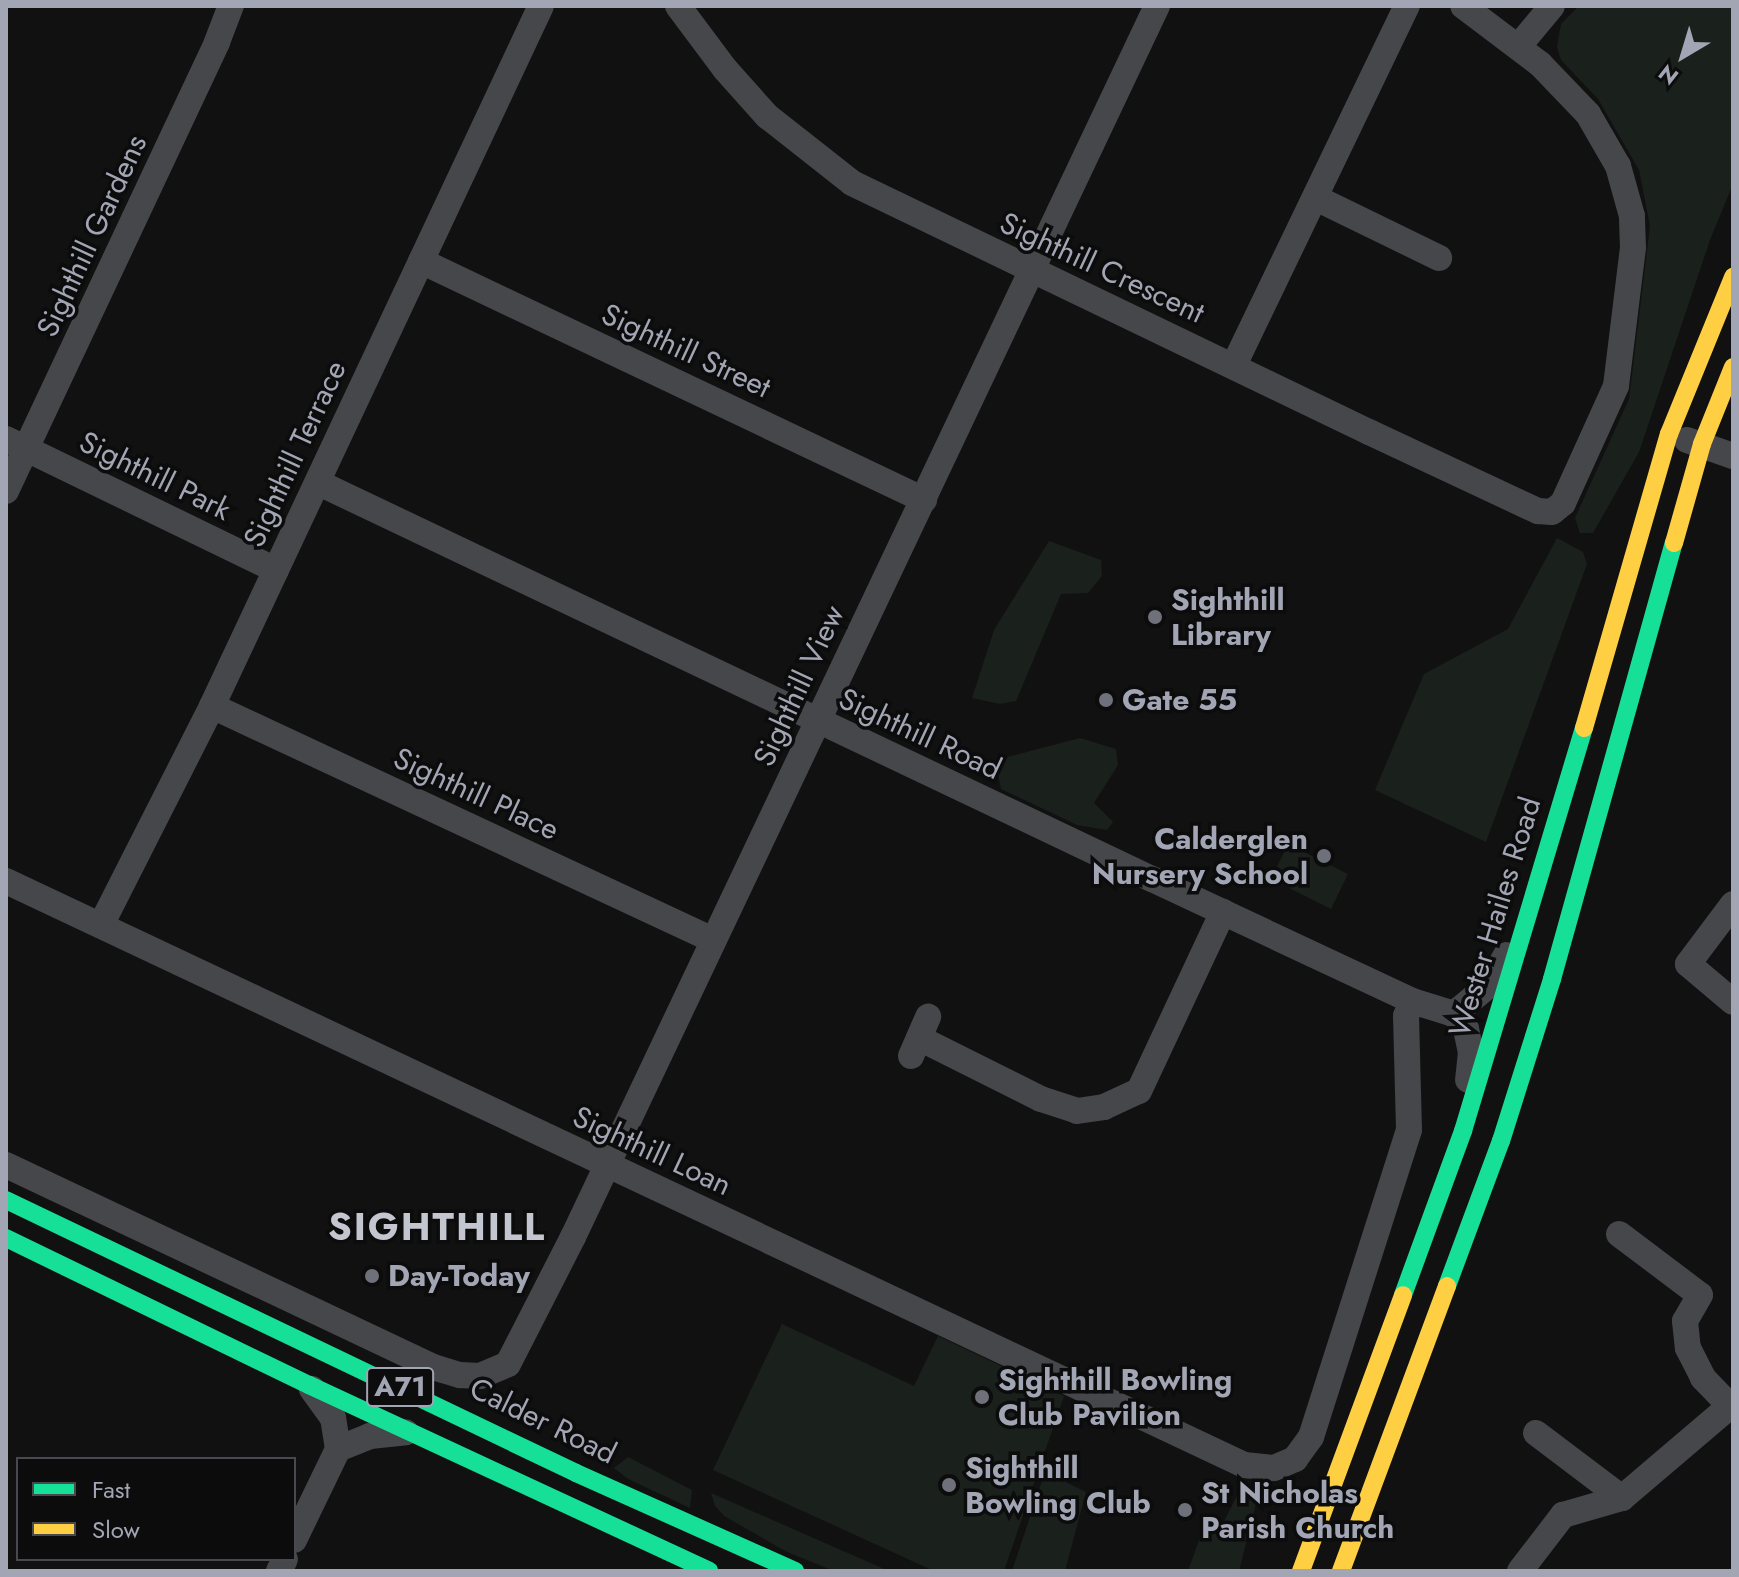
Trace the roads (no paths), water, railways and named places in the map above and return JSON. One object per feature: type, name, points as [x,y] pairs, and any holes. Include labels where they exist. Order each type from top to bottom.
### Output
[{"type":"main road","name":"Wester Hailes Road","points":[[1301,1571],[1463,1131],[1532,909],[1669,434],[1733,277]]},
{"type":"main road","points":[[1341,1571],[1501,1141],[1552,979],[1702,444],[1733,367]]},
{"type":"main road","name":"Calder Road","points":[[6,1200],[576,1473],[795,1571]]},
{"type":"main road","name":"A71","points":[[6,1238],[309,1385],[709,1571]]},
{"type":"street","name":"Sighthill Gardens","points":[[6,491],[16,444],[217,42],[231,6]]},
{"type":"street","name":"Sighthill Terrace","points":[[101,925],[212,706],[319,483],[541,6]]},
{"type":"street","name":"Sighthill Crescent","points":[[678,6],[725,69],[767,116],[817,159],[876,196],[1538,511],[1552,512],[1563,503],[1616,386],[1633,248],[1632,216],[1618,166],[1588,114],[1561,84],[1518,47]]},
{"type":"street","name":"Sighthill View","points":[[480,1376],[496,1372],[517,1352],[1157,6]]},
{"type":"street","points":[[1234,365],[1407,6]]},
{"type":"street","points":[[1463,6],[1518,47],[1552,6]]},
{"type":"street","points":[[1316,198],[1439,258]]},
{"type":"street","name":"Sighthill Street","points":[[421,261],[924,500]]},
{"type":"street","points":[[1669,434],[1733,456]]},
{"type":"street","name":"Sighthill Park","points":[[16,444],[276,570]]},
{"type":"street","name":"Sighthill Road","points":[[319,483],[1412,1001],[1454,1014]]},
{"type":"street","name":"Sighthill Place","points":[[212,706],[713,940]]},
{"type":"street","name":"Sighthill Loan","points":[[6,881],[1244,1465],[1274,1468]]},
{"type":"street","points":[[1733,904],[1688,964],[1733,1002]]},
{"type":"street","points":[[1463,1131],[1471,1052],[1466,1029],[1454,1014],[1490,984],[1532,909]]},
{"type":"street","points":[[919,1037],[1041,1099],[1077,1111],[1104,1107],[1139,1091],[1223,912]]},
{"type":"street","name":"Wester Hailes Road","points":[[1274,1468],[1295,1459],[1311,1437],[1409,1130],[1406,1016],[1412,1001]]},
{"type":"street","name":"Calder Road","points":[[6,1165],[433,1367],[460,1375],[480,1376]]},
{"type":"street","points":[[1520,1571],[1563,1515],[1622,1498],[1731,1408],[1703,1378],[1688,1348],[1685,1321],[1700,1295],[1619,1234]]},
{"type":"street","points":[[296,1536],[338,1449],[333,1418],[309,1385]]},
{"type":"street","points":[[338,1449],[370,1436],[410,1431]]},
{"type":"street","points":[[1536,1433],[1622,1498]]},
{"type":"place","name":"Sighthill Library","points":[[1155,617]]},
{"type":"place","name":"Gate 55","points":[[1106,700]]},
{"type":"place","name":"Calderglen Nursery School","points":[[1324,856]]},
{"type":"place","name":"Day-Today","points":[[372,1276]]},
{"type":"place","name":"Sighthill Bowling Club Pavilion","points":[[982,1397]]},
{"type":"place","name":"Sighthill Bowling Club","points":[[949,1485]]},
{"type":"place","name":"St Nicholas Parish Church","points":[[1185,1510]]},
{"type":"district","name":"SIGHTHILL","points":[[437,1227]]}]
